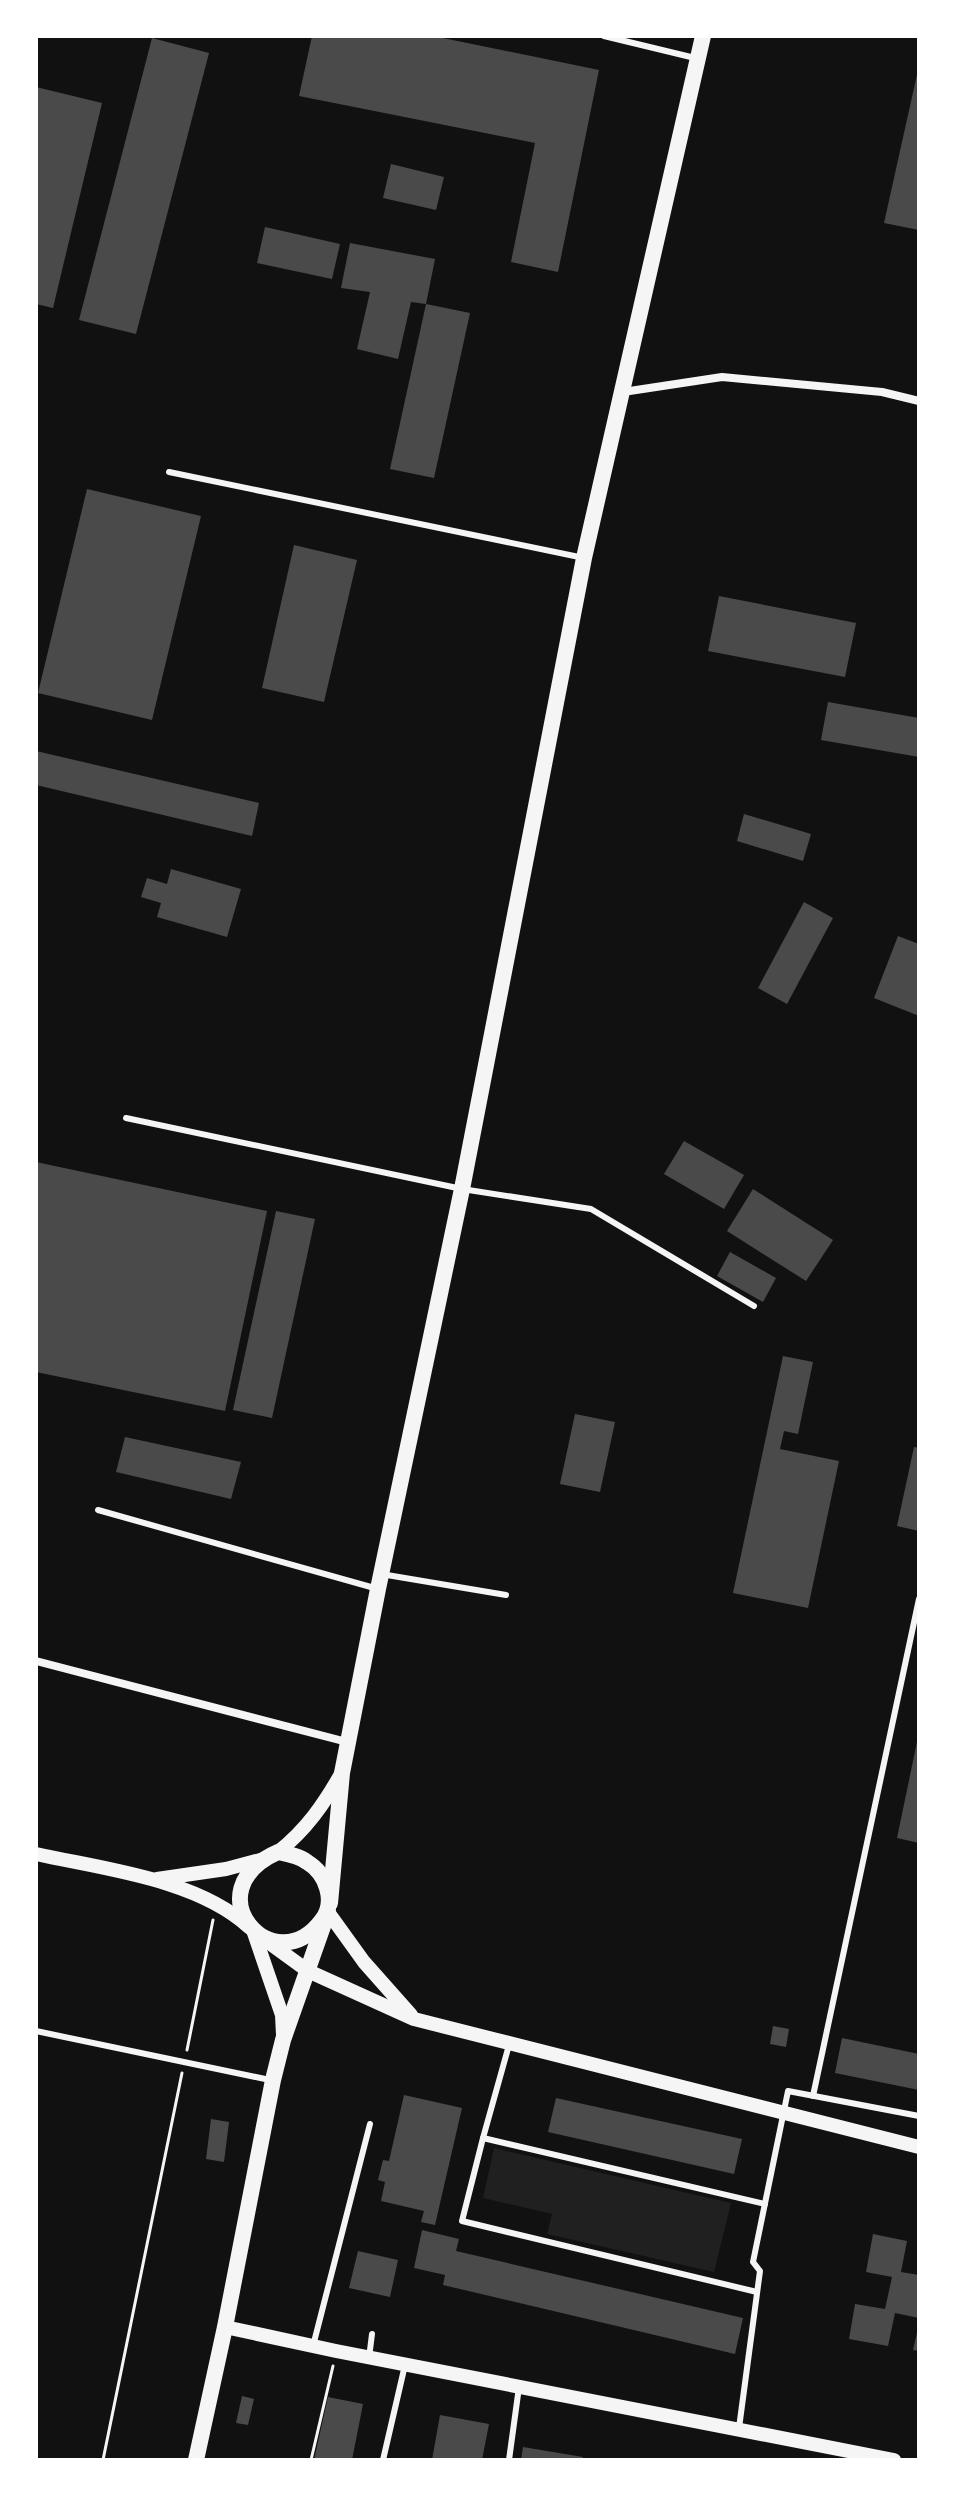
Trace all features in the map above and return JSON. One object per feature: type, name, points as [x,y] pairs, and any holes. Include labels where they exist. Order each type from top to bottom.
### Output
[{"type":"main road","points":[[196,2460],[273,2080],[283,2040],[329,1907],[347,1742],[462,1189],[584,558],[703,36]]},
{"type":"main road","points":[[271,1855],[307,1861],[318,1871],[329,1907],[308,1935],[295,1941],[280,1942],[251,1930],[241,1906],[241,1892],[245,1878],[271,1855]]},
{"type":"street","points":[[622,392],[722,377],[882,392],[919,401]]},
{"type":"street","points":[[36,1661],[347,1742]]},
{"type":"street","points":[[152,1880],[226,1869],[271,1855],[301,1834],[342,1773]]},
{"type":"street","points":[[36,1854],[152,1880],[217,1904],[308,1971],[414,2019],[919,2147]]},
{"type":"street","points":[[329,1907],[364,1962],[414,2019]]},
{"type":"street","points":[[251,1930],[282,2015],[283,2040]]},
{"type":"street","points":[[225,2327],[894,2460]]},
{"type":"lane","points":[[604,36],[698,59]]},
{"type":"lane","points":[[169,472],[584,558]]},
{"type":"lane","points":[[126,1118],[462,1189],[591,1209],[754,1306]]},
{"type":"lane","points":[[98,1510],[380,1582],[506,1595]]},
{"type":"lane","points":[[813,2096],[919,1599]]},
{"type":"lane","points":[[36,2031],[273,2080]]},
{"type":"lane","points":[[510,2043],[462,2221],[757,2292]]},
{"type":"lane","points":[[739,2428],[760,2271],[753,2262],[788,2091],[919,2116]]},
{"type":"lane","points":[[313,2346],[370,2124]]},
{"type":"lane","points":[[483,2138],[765,2204]]},
{"type":"lane","points":[[369,2358],[372,2334]]},
{"type":"lane","points":[[383,2460],[405,2365]]},
{"type":"lane","points":[[509,2460],[519,2387]]},
{"type":"path","points":[[103,2460],[217,1904]]},
{"type":"path","points":[[311,2460],[336,2351]]},
{"type":"shaded area","points":[[494,2148],[731,2203],[714,2272],[547,2234],[552,2214],[483,2198]]},
{"type":"building","points":[[312,36],[433,36],[599,70],[558,272],[511,262],[535,143],[299,96]]},
{"type":"building","points":[[152,38],[209,53],[136,334],[79,320]]},
{"type":"building","points":[[919,70],[919,230],[884,223]]},
{"type":"building","points":[[36,87],[102,103],[53,308],[36,304]]},
{"type":"building","points":[[391,164],[444,177],[436,210],[383,198]]},
{"type":"building","points":[[265,227],[340,244],[332,279],[257,263]]},
{"type":"building","points":[[350,243],[435,259],[426,304],[411,302],[398,359],[357,349],[370,292],[341,288]]},
{"type":"building","points":[[426,304],[470,313],[434,478],[390,469]]},
{"type":"building","points":[[87,489],[201,516],[152,720],[38,693]]},
{"type":"building","points":[[294,545],[357,560],[324,702],[262,688]]},
{"type":"building","points":[[719,596],[856,623],[845,677],[708,651]]},
{"type":"building","points":[[828,702],[919,718],[919,757],[821,740]]},
{"type":"building","points":[[36,751],[259,803],[252,836],[36,785]]},
{"type":"building","points":[[744,814],[811,834],[803,861],[737,841]]},
{"type":"building","points":[[171,869],[241,889],[227,937],[157,917],[161,903],[141,897],[147,878],[167,884]]},
{"type":"building","points":[[804,902],[833,918],[787,1004],[758,988]]},
{"type":"building","points":[[898,936],[919,944],[919,1016],[874,998]]},
{"type":"building","points":[[684,1141],[744,1175],[724,1209],[664,1174]]},
{"type":"building","points":[[36,1162],[267,1211],[225,1411],[36,1372]]},
{"type":"building","points":[[753,1189],[833,1240],[806,1281],[727,1231]]},
{"type":"building","points":[[276,1211],[315,1219],[272,1418],[233,1410]]},
{"type":"building","points":[[730,1252],[776,1278],[763,1302],[717,1276]]},
{"type":"building","points":[[783,1356],[813,1362],[798,1434],[784,1431],[780,1449],[839,1461],[808,1608],[733,1593]]},
{"type":"building","points":[[575,1414],[615,1422],[600,1492],[560,1484]]},
{"type":"building","points":[[125,1437],[241,1462],[231,1499],[116,1472]]},
{"type":"building","points":[[914,1447],[919,1448],[919,1531],[897,1526]]},
{"type":"building","points":[[919,1737],[919,1843],[897,1838]]},
{"type":"building","points":[[773,2026],[789,2029],[786,2047],[770,2044]]},
{"type":"building","points":[[842,2038],[919,2054],[919,2090],[835,2073]]},
{"type":"building","points":[[404,2095],[462,2108],[435,2225],[421,2222],[424,2211],[381,2201],[385,2182],[378,2180],[383,2160],[389,2161]]},
{"type":"building","points":[[556,2098],[742,2139],[734,2174],[548,2132]]},
{"type":"building","points":[[211,2119],[229,2122],[224,2162],[206,2159]]},
{"type":"building","points":[[422,2230],[459,2239],[456,2251],[743,2318],[735,2354],[443,2285],[445,2275],[414,2268]]},
{"type":"building","points":[[873,2234],[907,2241],[901,2272],[919,2275],[919,2318],[895,2313],[888,2346],[849,2339],[855,2304],[885,2309],[892,2277],[866,2272]]},
{"type":"building","points":[[358,2251],[398,2260],[390,2297],[349,2288]]},
{"type":"building","points":[[919,2328],[919,2351],[913,2350]]},
{"type":"building","points":[[242,2396],[254,2399],[248,2425],[236,2423]]},
{"type":"building","points":[[328,2397],[363,2404],[352,2460],[314,2460]]},
{"type":"building","points":[[440,2415],[489,2424],[482,2460],[432,2460]]},
{"type":"building","points":[[523,2447],[583,2457],[582,2460],[521,2460]]}]
